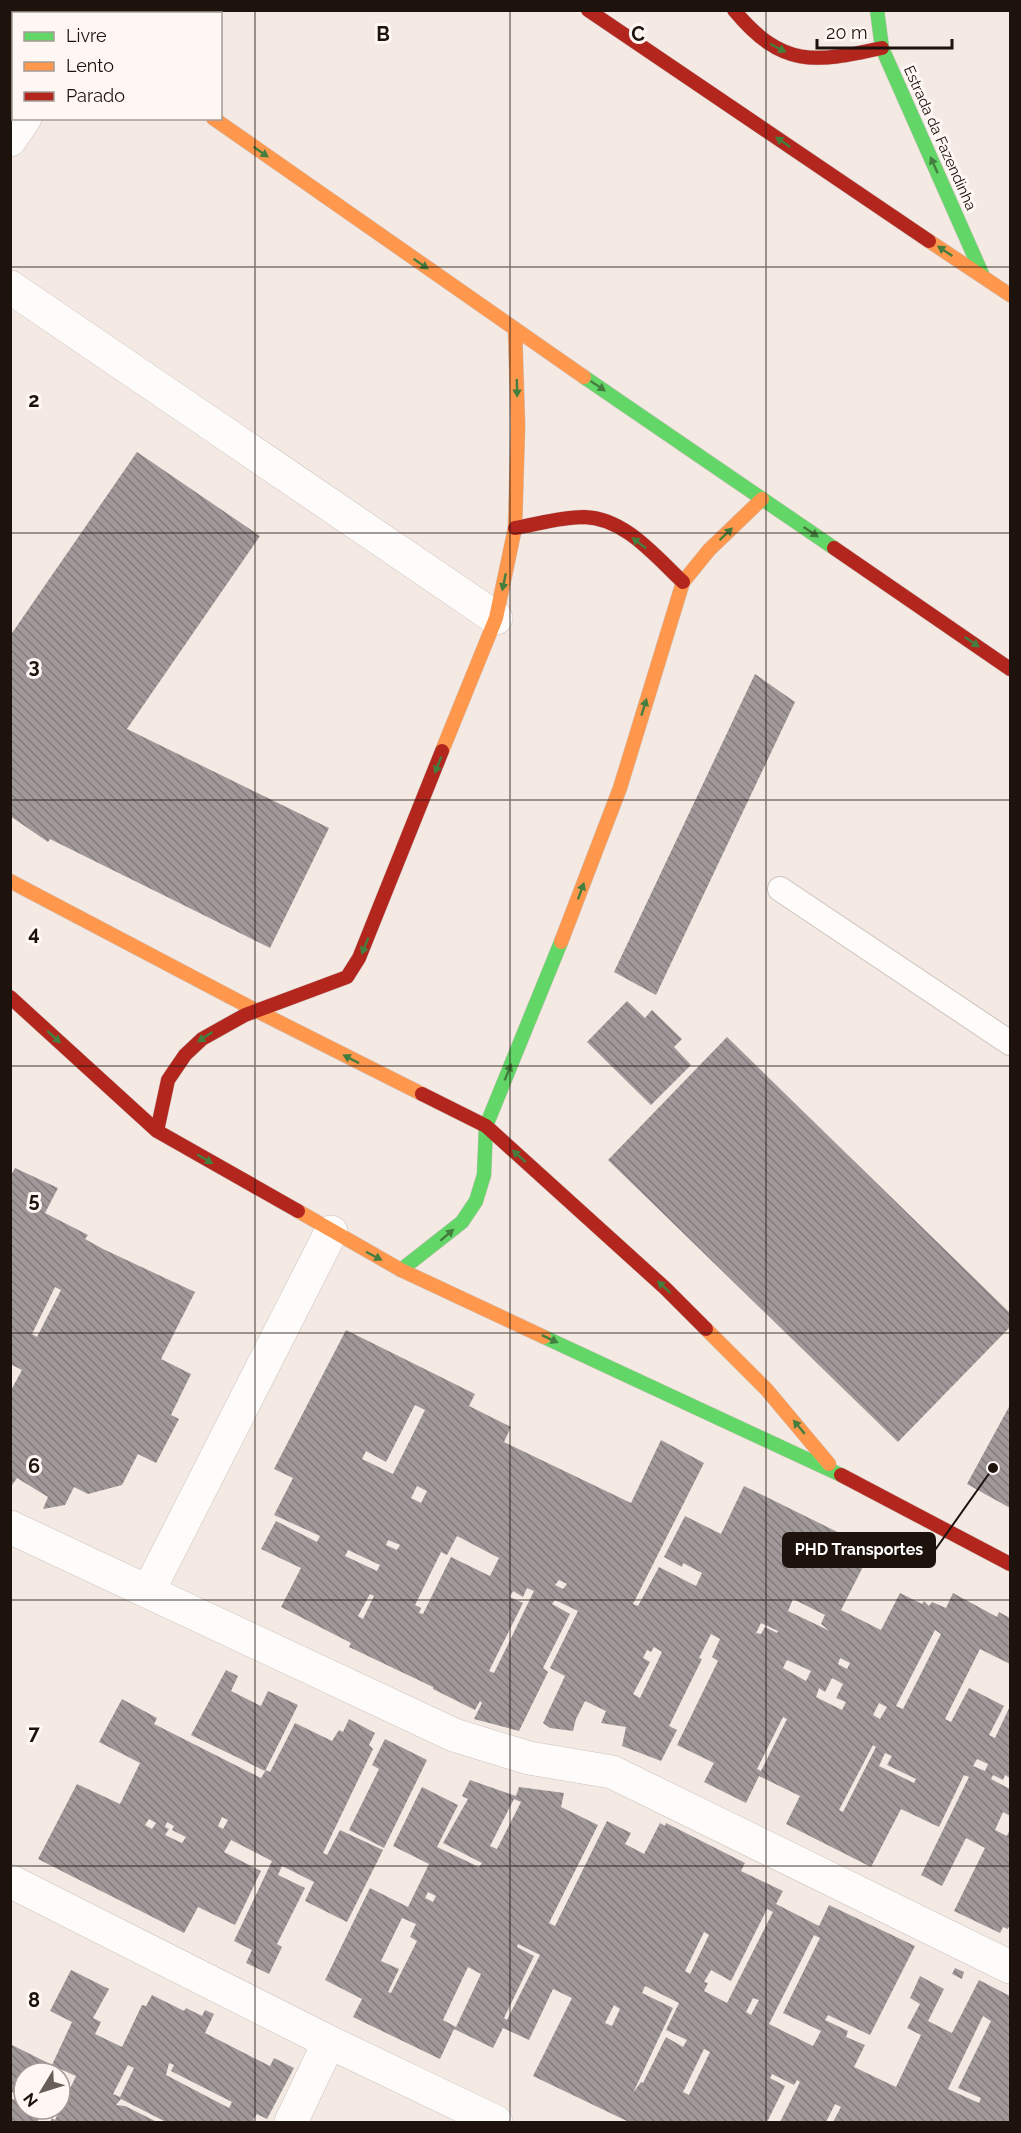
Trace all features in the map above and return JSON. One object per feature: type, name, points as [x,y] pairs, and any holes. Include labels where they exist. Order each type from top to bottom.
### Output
[{"type":"main road","points":[[588,10],[1011,295]]},
{"type":"main road","points":[[734,10],[752,31],[767,42],[799,58],[826,60],[882,48]]},
{"type":"main road","name":"Estrada da Fazendinha","points":[[877,10],[882,48],[983,276]]},
{"type":"main road","points":[[216,120],[515,330],[1011,669]]},
{"type":"main road","points":[[157,1131],[167,1081],[191,1047],[212,1031],[257,1011],[347,977],[359,958],[496,618],[515,528],[518,425],[515,330]]},
{"type":"main road","points":[[401,1270],[462,1222],[476,1201],[483,1175],[486,1126],[570,920],[620,788],[683,582],[709,550],[762,499]]},
{"type":"main road","points":[[515,528],[568,519],[594,518],[619,528],[641,544],[683,582]]},
{"type":"main road","points":[[10,881],[257,1011],[486,1126],[665,1288],[767,1390],[837,1472]]},
{"type":"main road","points":[[10,997],[157,1131],[331,1232],[401,1270],[837,1472],[1011,1564]]},
{"type":"street","points":[[10,140],[24,120]]},
{"type":"street","points":[[10,287],[496,618]]},
{"type":"street","points":[[149,1590],[331,1232]]},
{"type":"street","points":[[10,1527],[149,1590],[454,1735],[529,1758],[612,1772],[1011,1967]]},
{"type":"street","points":[[10,1881],[329,2042],[496,2122]]},
{"type":"street","points":[[291,2122],[329,2042]]},
{"type":"lane","points":[[780,889],[1011,1043]]},
{"type":"building","points":[[137,452],[260,536],[127,729],[329,828],[270,948],[50,839],[48,842],[10,816],[10,636]]},
{"type":"building","points":[[755,674],[795,702],[656,995],[614,972]]},
{"type":"building","points":[[627,1001],[645,1018],[652,1010],[682,1039],[674,1047],[691,1065],[651,1105],[587,1042]]},
{"type":"building","points":[[727,1037],[1010,1313],[1010,1327],[898,1442],[608,1160]]},
{"type":"building","points":[[15,1168],[58,1188],[45,1213],[88,1235],[85,1239],[103,1249],[195,1292],[161,1359],[191,1374],[171,1415],[179,1419],[156,1463],[138,1454],[122,1485],[88,1494],[74,1487],[65,1505],[43,1509],[48,1497],[17,1478],[10,1488],[10,1392],[22,1370],[10,1364],[10,1177]],"holes":[[[55,1287],[61,1290],[37,1337],[32,1334]]]},
{"type":"building","points":[[346,1330],[475,1394],[469,1406],[511,1427],[504,1442],[631,1503],[661,1440],[704,1463],[633,1604],[638,1606],[659,1567],[696,1586],[702,1573],[683,1563],[682,1567],[664,1557],[685,1516],[721,1534],[744,1486],[872,1549],[841,1610],[881,1630],[900,1593],[922,1604],[924,1601],[929,1606],[932,1602],[946,1608],[953,1593],[997,1617],[999,1612],[1010,1618],[1010,1664],[980,1649],[945,1719],[951,1722],[969,1688],[1004,1706],[989,1735],[995,1738],[1010,1706],[1010,1778],[1005,1775],[1003,1780],[993,1775],[991,1779],[1010,1789],[1010,1816],[1003,1812],[995,1830],[1007,1836],[1010,1829],[1010,1923],[1008,1929],[1003,1927],[1000,1933],[954,1911],[985,1848],[966,1838],[942,1886],[921,1875],[969,1777],[964,1775],[939,1827],[901,1809],[871,1867],[786,1824],[800,1796],[759,1776],[746,1803],[704,1782],[714,1763],[677,1745],[718,1661],[712,1657],[720,1639],[711,1634],[699,1658],[702,1659],[669,1726],[677,1730],[661,1761],[622,1746],[626,1727],[601,1723],[606,1711],[585,1701],[573,1731],[550,1728],[543,1723],[565,1676],[550,1668],[578,1611],[555,1600],[552,1604],[570,1614],[543,1668],[548,1672],[519,1731],[474,1719],[482,1703],[480,1701],[475,1710],[349,1647],[351,1643],[281,1607],[301,1568],[261,1549],[276,1521],[317,1542],[320,1536],[274,1515],[293,1478],[274,1469]],"holes":[[[415,1405],[425,1410],[393,1474],[362,1459],[366,1451],[386,1462]],[[417,1486],[427,1491],[421,1503],[411,1498]],[[457,1536],[499,1558],[490,1576],[451,1557],[423,1614],[419,1613],[421,1608],[415,1605],[441,1552],[447,1555]],[[388,1540],[400,1545],[397,1550],[386,1545]],[[348,1550],[380,1565],[377,1571],[345,1556]],[[559,1580],[567,1584],[563,1589],[555,1585]],[[527,1588],[534,1591],[494,1673],[489,1671],[523,1603],[510,1597],[513,1591],[523,1597]],[[370,1594],[374,1596],[363,1619],[358,1616]],[[793,1599],[825,1615],[821,1624],[830,1631],[788,1611]],[[761,1623],[778,1631],[777,1633],[765,1627],[761,1634],[756,1633]],[[935,1630],[941,1634],[903,1709],[896,1706]],[[654,1647],[662,1652],[640,1698],[633,1694],[650,1662],[643,1658],[647,1650],[651,1652]],[[840,1658],[850,1663],[847,1669],[838,1664]],[[787,1660],[811,1671],[806,1681],[783,1668]],[[832,1678],[843,1684],[836,1698],[846,1702],[842,1710],[816,1697],[819,1688],[825,1692]],[[879,1703],[887,1707],[880,1719],[873,1715]],[[783,1717],[787,1719],[761,1771],[757,1769]],[[873,1745],[876,1747],[843,1812],[839,1810]],[[885,1753],[892,1756],[887,1765],[916,1779],[914,1783],[879,1766]],[[977,1759],[988,1764],[985,1771],[973,1766]]]},
{"type":"building","points":[[1010,1405],[1010,1508],[967,1484]]},
{"type":"building","points":[[226,1670],[238,1676],[231,1691],[261,1706],[268,1691],[298,1705],[265,1771],[191,1735]]},
{"type":"building","points":[[122,1699],[157,1718],[154,1724],[261,1778],[266,1770],[270,1772],[295,1723],[332,1741],[339,1730],[343,1732],[349,1719],[375,1733],[369,1745],[373,1749],[323,1853],[327,1855],[340,1830],[383,1850],[347,1922],[305,1901],[314,1882],[282,1866],[278,1875],[305,1888],[277,1944],[282,1947],[269,1974],[246,1963],[252,1950],[234,1941],[272,1861],[231,1840],[224,1852],[261,1871],[235,1925],[198,1907],[184,1933],[38,1859],[77,1784],[120,1804],[140,1763],[99,1742]],"holes":[[[222,1817],[228,1820],[223,1829],[218,1826]],[[149,1819],[156,1823],[152,1829],[145,1825]],[[167,1822],[174,1826],[172,1830],[186,1837],[182,1843],[165,1835],[169,1829],[165,1827]]]},
{"type":"building","points":[[385,1739],[427,1760],[384,1848],[349,1830],[379,1769],[372,1765]]},
{"type":"building","points":[[470,1780],[516,1796],[519,1787],[564,1793],[561,1807],[598,1825],[549,1923],[555,1926],[607,1821],[631,1833],[625,1844],[644,1854],[660,1823],[665,1826],[666,1823],[745,1863],[741,1871],[783,1891],[776,1904],[819,1926],[829,1905],[915,1946],[870,2035],[828,2015],[825,2020],[848,2031],[846,2037],[865,2045],[854,2067],[896,2087],[921,2035],[907,2028],[920,2004],[910,1998],[920,1976],[944,1989],[928,2021],[952,2033],[979,1980],[1010,1996],[1010,2122],[833,2122],[841,2107],[835,2104],[826,2122],[780,2122],[800,2082],[797,2080],[794,2085],[772,2074],[770,2078],[785,2086],[767,2122],[629,2122],[533,2076],[572,1998],[553,1989],[529,2040],[503,2028],[493,2048],[454,2029],[440,2059],[353,2017],[362,1999],[325,1980],[370,1888],[408,1907],[429,1864],[393,1846],[422,1787],[458,1805],[437,1847],[479,1867],[482,1863],[443,1843],[468,1799],[462,1796]],"holes":[[[514,1799],[521,1802],[497,1849],[490,1846]],[[428,1892],[436,1896],[433,1902],[425,1898]],[[767,1909],[773,1912],[727,2003],[704,1991],[708,1983],[704,1982],[711,1970],[731,1981]],[[402,1918],[416,1924],[410,1937],[417,1941],[391,1993],[388,1992],[399,1969],[381,1961]],[[704,1932],[709,1935],[690,1974],[685,1971]],[[814,1935],[820,1938],[783,2013],[821,2031],[813,2046],[769,2024]],[[518,1944],[540,1955],[507,2020],[504,2018],[534,1956],[517,1947]],[[468,1967],[481,1974],[456,2027],[443,2020]],[[645,1986],[679,2003],[666,2030],[687,2040],[683,2047],[666,2037],[643,2083],[641,2082],[633,2093],[673,2008],[642,1993]],[[753,1998],[759,2000],[751,2015],[746,2012]],[[614,2005],[620,2009],[612,2026],[605,2023]],[[983,2016],[991,2021],[958,2088],[981,2098],[979,2103],[948,2089]],[[704,2049],[710,2052],[689,2095],[683,2092]]]},
{"type":"building","points":[[955,1968],[964,1972],[962,1979],[952,1974]]},
{"type":"building","points":[[71,1970],[109,1989],[93,2018],[101,2022],[95,2034],[122,2047],[142,2005],[146,2006],[152,1995],[184,2011],[186,2008],[202,2016],[205,2010],[214,2014],[205,2033],[270,2066],[274,2058],[294,2068],[267,2119],[257,2114],[253,2120],[257,2122],[166,2122],[121,2099],[116,2105],[125,2106],[157,2122],[50,2122],[72,2121],[72,2084],[76,2076],[72,2074],[72,2061],[54,2061],[72,2022],[50,2011]],"holes":[[[169,2063],[174,2065],[171,2071],[232,2102],[229,2108],[166,2075]],[[128,2065],[134,2068],[120,2097],[113,2094]]]},
{"type":"building","points":[[10,2044],[44,2061],[12,2061],[12,2092],[10,2091]]},
{"type":"building","points":[[10,2098],[12,2099],[12,2121],[38,2121],[37,2122],[10,2122]]},
{"type":"traffic: fast","points":[[877,10],[882,48],[983,276]]},
{"type":"traffic: fast","points":[[584,377],[834,548]]},
{"type":"traffic: fast","points":[[401,1270],[462,1222],[476,1201],[484,1175],[486,1126],[561,942]]},
{"type":"traffic: fast","points":[[544,1337],[841,1475]]},
{"type":"traffic: slow","points":[[216,120],[584,377]]},
{"type":"traffic: slow","points":[[929,241],[1010,295]]},
{"type":"traffic: slow","points":[[442,751],[496,618],[515,528],[518,425],[515,330]]},
{"type":"traffic: slow","points":[[561,942],[620,788],[683,582],[709,550],[762,499]]},
{"type":"traffic: slow","points":[[10,881],[257,1011],[422,1094]]},
{"type":"traffic: slow","points":[[298,1211],[401,1270],[544,1337]]},
{"type":"traffic: slow","points":[[706,1329],[767,1390],[829,1464]]},
{"type":"traffic: jam","points":[[588,10],[929,241]]},
{"type":"traffic: jam","points":[[734,10],[768,43],[801,56],[837,57],[882,48]]},
{"type":"traffic: jam","points":[[515,528],[567,518],[599,519],[626,531],[650,550],[683,582]]},
{"type":"traffic: jam","points":[[834,548],[1010,669]]},
{"type":"traffic: jam","points":[[157,1131],[168,1080],[185,1055],[202,1039],[245,1015],[347,977],[359,958],[442,751]]},
{"type":"traffic: jam","points":[[10,997],[157,1131],[298,1211]]},
{"type":"traffic: jam","points":[[422,1094],[486,1126],[665,1288],[706,1329]]},
{"type":"traffic: jam","points":[[841,1475],[1010,1564]]},
{"type":"place","name":"PHD Transportes","points":[[993,1468]]}]
